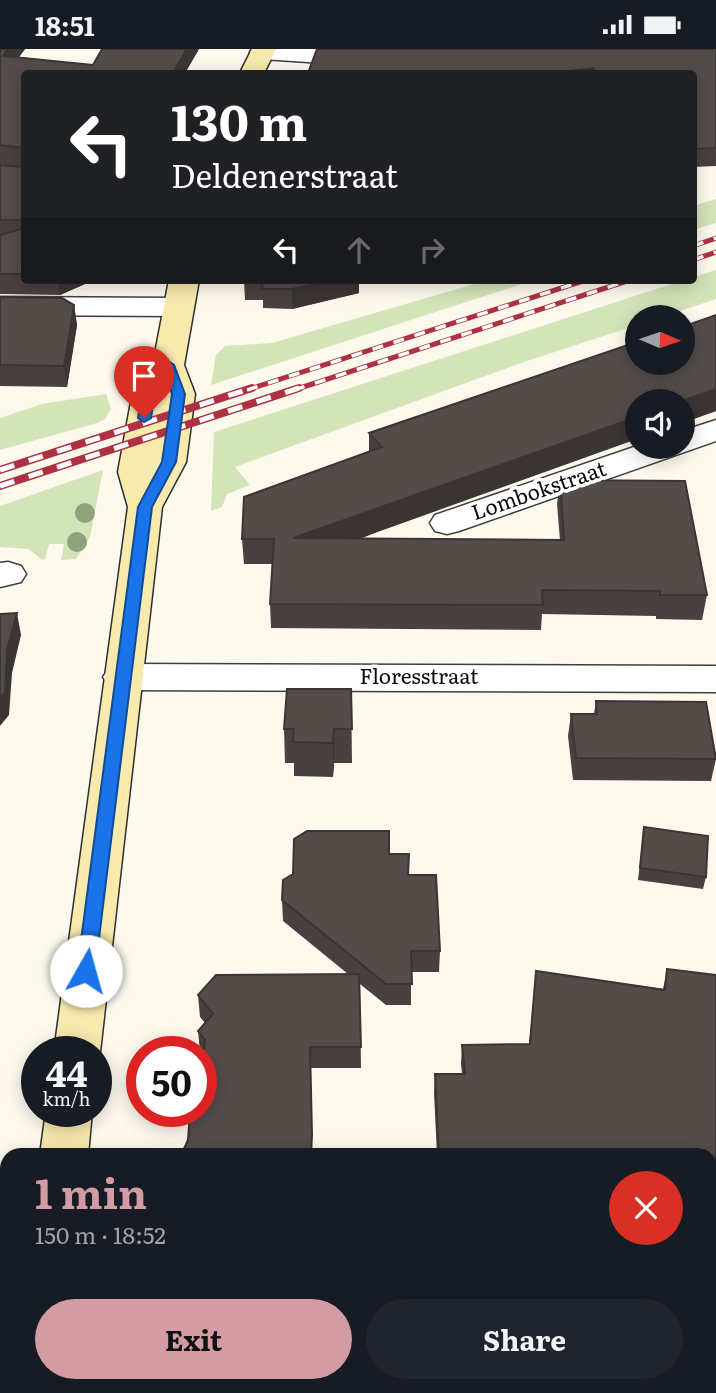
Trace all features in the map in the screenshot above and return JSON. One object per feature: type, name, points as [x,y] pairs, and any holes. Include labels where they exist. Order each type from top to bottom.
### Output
[{"type":"main road","points":[[79,1036],[145,507],[169,462],[179,394],[168,365],[180,293]]},
{"type":"main road","points":[[65,1148],[67,1127]]},
{"type":"street","points":[[259,58],[338,57],[404,49]]},
{"type":"street","points":[[0,306],[180,293]]},
{"type":"street","name":"Lombokstraat","points":[[447,523],[696,442]]},
{"type":"street","name":"Floresstraat","points":[[122,677],[716,679]]},
{"type":"green space","points":[[716,199],[716,223],[697,229],[697,205]]},
{"type":"green space","points":[[716,270],[716,299],[695,306],[625,305],[625,329],[518,364],[235,467],[250,485],[227,494],[222,507],[211,511],[214,432],[672,284],[697,284],[697,276]]},
{"type":"green space","points":[[474,284],[522,284],[211,385],[216,355],[225,346],[272,343]]},
{"type":"green space","points":[[106,394],[111,409],[105,419],[0,450],[0,418],[42,404]]},
{"type":"green space","points":[[103,470],[90,537],[76,559],[61,560],[64,544],[49,544],[45,559],[42,560],[29,549],[0,547],[0,506]]},
{"type":"building","points":[[0,49],[8,49],[3,56],[93,65],[102,49],[187,49],[175,70],[21,70],[21,148],[0,145]]},
{"type":"building","points":[[317,49],[716,49],[716,148],[697,149],[697,70],[309,70]]},
{"type":"building","points":[[0,165],[21,167],[21,220],[0,220]]},
{"type":"building","points":[[21,229],[21,274],[0,274],[0,235]]},
{"type":"building","points":[[263,284],[314,284],[292,289],[262,289]]},
{"type":"building","points":[[0,297],[62,298],[74,305],[64,366],[0,365]]},
{"type":"building","points":[[716,315],[716,389],[695,396],[695,389],[625,389],[625,421],[293,538],[564,540],[560,480],[685,481],[707,595],[660,595],[660,591],[542,590],[543,605],[270,604],[274,539],[242,539],[244,497],[382,447],[369,433],[625,346],[625,375],[695,375],[695,322]]},
{"type":"building","points":[[17,613],[7,650],[5,693],[0,698],[0,614]]},
{"type":"building","points":[[287,689],[351,689],[352,729],[334,729],[333,743],[293,742],[294,729],[284,729]]},
{"type":"building","points":[[596,701],[706,702],[716,759],[576,758],[571,714],[597,714]]},
{"type":"building","points":[[644,827],[708,836],[706,877],[640,868]]},
{"type":"building","points":[[307,831],[389,831],[389,854],[409,854],[408,875],[436,875],[440,951],[411,951],[412,984],[386,984],[282,900],[283,880],[293,874],[294,839]]},
{"type":"building","points":[[667,969],[716,975],[716,1148],[439,1148],[435,1074],[465,1074],[462,1045],[530,1044],[536,971],[665,990]]},
{"type":"building","points":[[359,974],[361,1047],[310,1047],[311,1148],[184,1148],[189,1127],[217,1127],[217,1036],[202,1036],[198,1031],[213,1014],[198,995],[216,975]]},
{"type":"railway","points":[[697,245],[716,238]]},
{"type":"railway","points":[[697,259],[716,252]]},
{"type":"railway","points":[[247,390],[574,284]]},
{"type":"railway","points":[[294,390],[618,284]]},
{"type":"railway","points":[[0,470],[252,388]]},
{"type":"railway","points":[[0,486],[299,388]]},
{"type":"route","points":[[86,971],[145,507],[169,462],[179,394],[168,365],[149,391],[144,418]]}]
